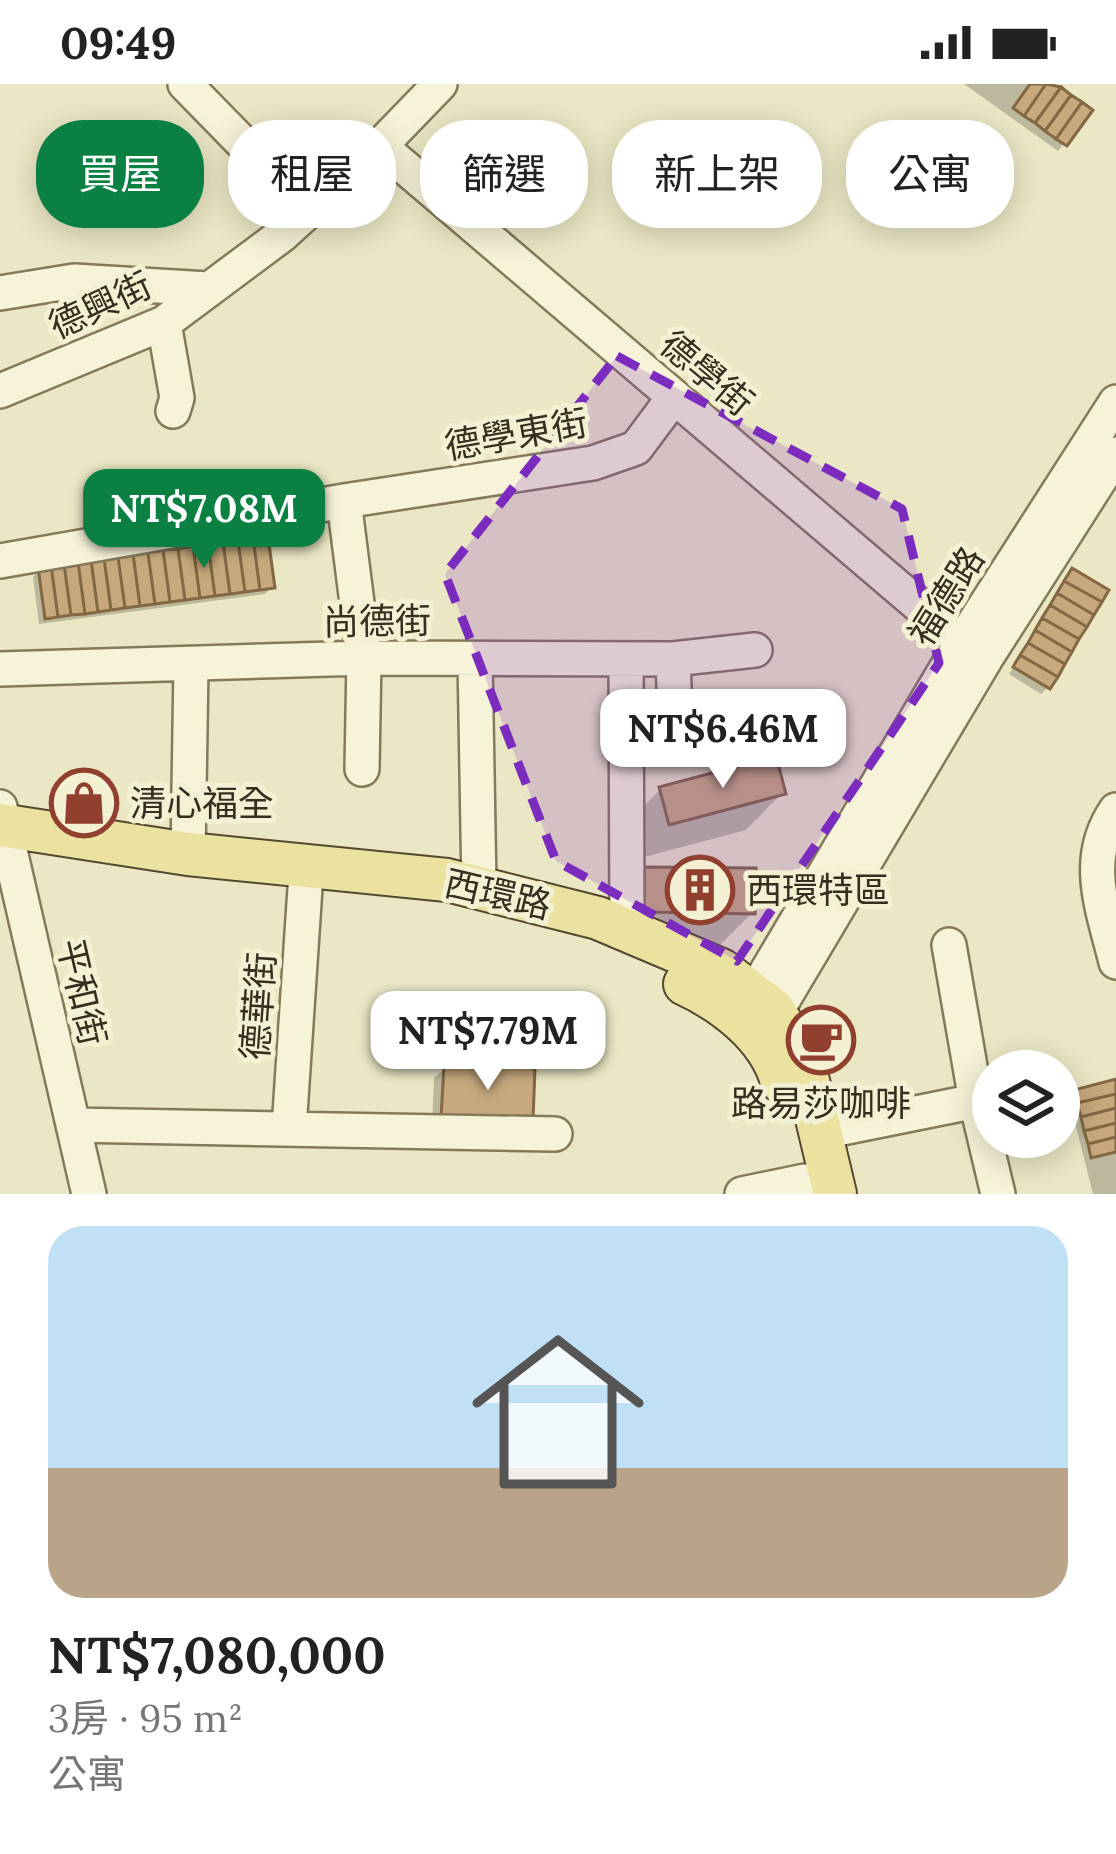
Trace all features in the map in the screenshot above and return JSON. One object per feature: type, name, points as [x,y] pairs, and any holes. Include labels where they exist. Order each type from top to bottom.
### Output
[{"type":"main road","name":"西環路","points":[[3,831],[479,887],[598,918],[721,970],[756,1016]]},
{"type":"main road","name":"西環路","points":[[3,831],[305,888],[438,903],[583,937],[756,1016],[794,1043],[822,1132],[816,1190]]},
{"type":"main road","points":[[756,1016],[777,1065],[816,1190]]},
{"type":"street","points":[[185,84],[228,128]]},
{"type":"street","name":"德興街","points":[[396,129],[440,84]]},
{"type":"street","name":"德學街","points":[[396,160],[974,650]]},
{"type":"street","name":"德興街","points":[[3,380],[164,322],[287,228]]},
{"type":"street","points":[[0,293],[74,281],[208,289]]},
{"type":"street","points":[[164,322],[178,398],[173,412]]},
{"type":"street","name":"德學東街","points":[[0,561],[593,463],[636,448],[674,397]]},
{"type":"street","name":"福德路","points":[[756,1016],[1116,402]]},
{"type":"street","name":"福德路","points":[[974,650],[1116,454]]},
{"type":"street","points":[[344,501],[364,658],[362,769]]},
{"type":"street","name":"尚德街","points":[[0,669],[364,658],[673,659],[755,650]]},
{"type":"street","points":[[475,659],[479,887]]},
{"type":"street","points":[[626,659],[626,930]]},
{"type":"street","points":[[673,659],[676,741]]},
{"type":"street","points":[[188,854],[191,666]]},
{"type":"street","points":[[1116,810],[1102,829],[1096,877],[1116,962]]},
{"type":"street","name":"平和街","points":[[3,831],[89,1194]]},
{"type":"street","name":"德華街","points":[[289,1129],[305,888]]},
{"type":"street","points":[[949,945],[972,1078]]},
{"type":"street","points":[[822,1132],[972,1102]]},
{"type":"street","points":[[73,1125],[555,1134]]},
{"type":"street","points":[[989,1158],[998,1194]]},
{"type":"street","points":[[742,1194],[816,1190]]},
{"type":"highlighted area","points":[[617,356],[902,509],[939,663],[737,961],[556,861],[445,574]]},
{"type":"building","points":[[1030,84],[1046,84],[1024,116],[1013,108]]},
{"type":"building","points":[[1046,84],[1061,87],[1035,123],[1024,116]]},
{"type":"building","points":[[1061,87],[1071,95],[1045,131],[1035,123]]},
{"type":"building","points":[[1071,95],[1082,102],[1056,139],[1045,131]]},
{"type":"building","points":[[1082,102],[1093,110],[1067,146],[1056,139]]},
{"type":"building","points":[[268,537],[275,588],[260,590],[253,538]]},
{"type":"building","points":[[253,538],[260,590],[245,592],[238,541]]},
{"type":"building","points":[[238,541],[245,592],[230,594],[223,542]]},
{"type":"building","points":[[223,542],[230,594],[215,596],[208,545]]},
{"type":"building","points":[[208,545],[215,596],[200,598],[193,546]]},
{"type":"building","points":[[193,546],[200,598],[185,600],[178,549]]},
{"type":"building","points":[[178,549],[185,600],[170,602],[163,550]]},
{"type":"building","points":[[163,550],[170,602],[155,604],[148,553]]},
{"type":"building","points":[[148,553],[155,604],[140,606],[133,554]]},
{"type":"building","points":[[133,554],[140,606],[125,608],[118,557]]},
{"type":"building","points":[[118,557],[125,608],[111,610],[104,558]]},
{"type":"building","points":[[104,558],[111,610],[98,612],[91,560]]},
{"type":"building","points":[[91,560],[98,612],[85,614],[78,562]]},
{"type":"building","points":[[78,562],[85,614],[71,615],[64,564]]},
{"type":"building","points":[[64,564],[71,615],[58,617],[51,565]]},
{"type":"building","points":[[51,565],[58,617],[45,619],[38,567]]},
{"type":"building","points":[[1072,568],[1109,590],[1102,602],[1064,581]]},
{"type":"building","points":[[1064,581],[1102,602],[1094,615],[1057,593]]},
{"type":"building","points":[[1057,593],[1094,615],[1087,627],[1050,605]]},
{"type":"building","points":[[1050,605],[1087,627],[1079,639],[1042,618]]},
{"type":"building","points":[[1042,618],[1079,639],[1072,652],[1035,630]]},
{"type":"building","points":[[1035,630],[1072,652],[1065,664],[1028,643]]},
{"type":"building","points":[[1028,643],[1065,664],[1058,677],[1020,655]]},
{"type":"building","points":[[1020,655],[1058,677],[1050,689],[1013,667]]},
{"type":"building","name":"西環特區","points":[[776,756],[786,794],[669,825],[659,787]]},
{"type":"building","name":"西環特區","points":[[644,867],[756,868],[755,914],[643,912]]},
{"type":"building","points":[[444,1065],[535,1068],[533,1121],[441,1118]]},
{"type":"building","points":[[1116,1079],[1116,1094],[1080,1102],[1080,1088]]},
{"type":"building","points":[[1116,1094],[1116,1108],[1081,1117],[1080,1102]]},
{"type":"building","points":[[1116,1108],[1116,1123],[1084,1131],[1081,1117]]},
{"type":"building","points":[[1116,1123],[1116,1137],[1088,1144],[1084,1131]]},
{"type":"building","points":[[1116,1137],[1116,1152],[1091,1158],[1088,1144]]},
{"type":"place","name":"清心福全","points":[[84,803]]},
{"type":"place","name":"西環特區","points":[[700,890]]},
{"type":"place","name":"路易莎咖啡","points":[[821,1040]]}]
